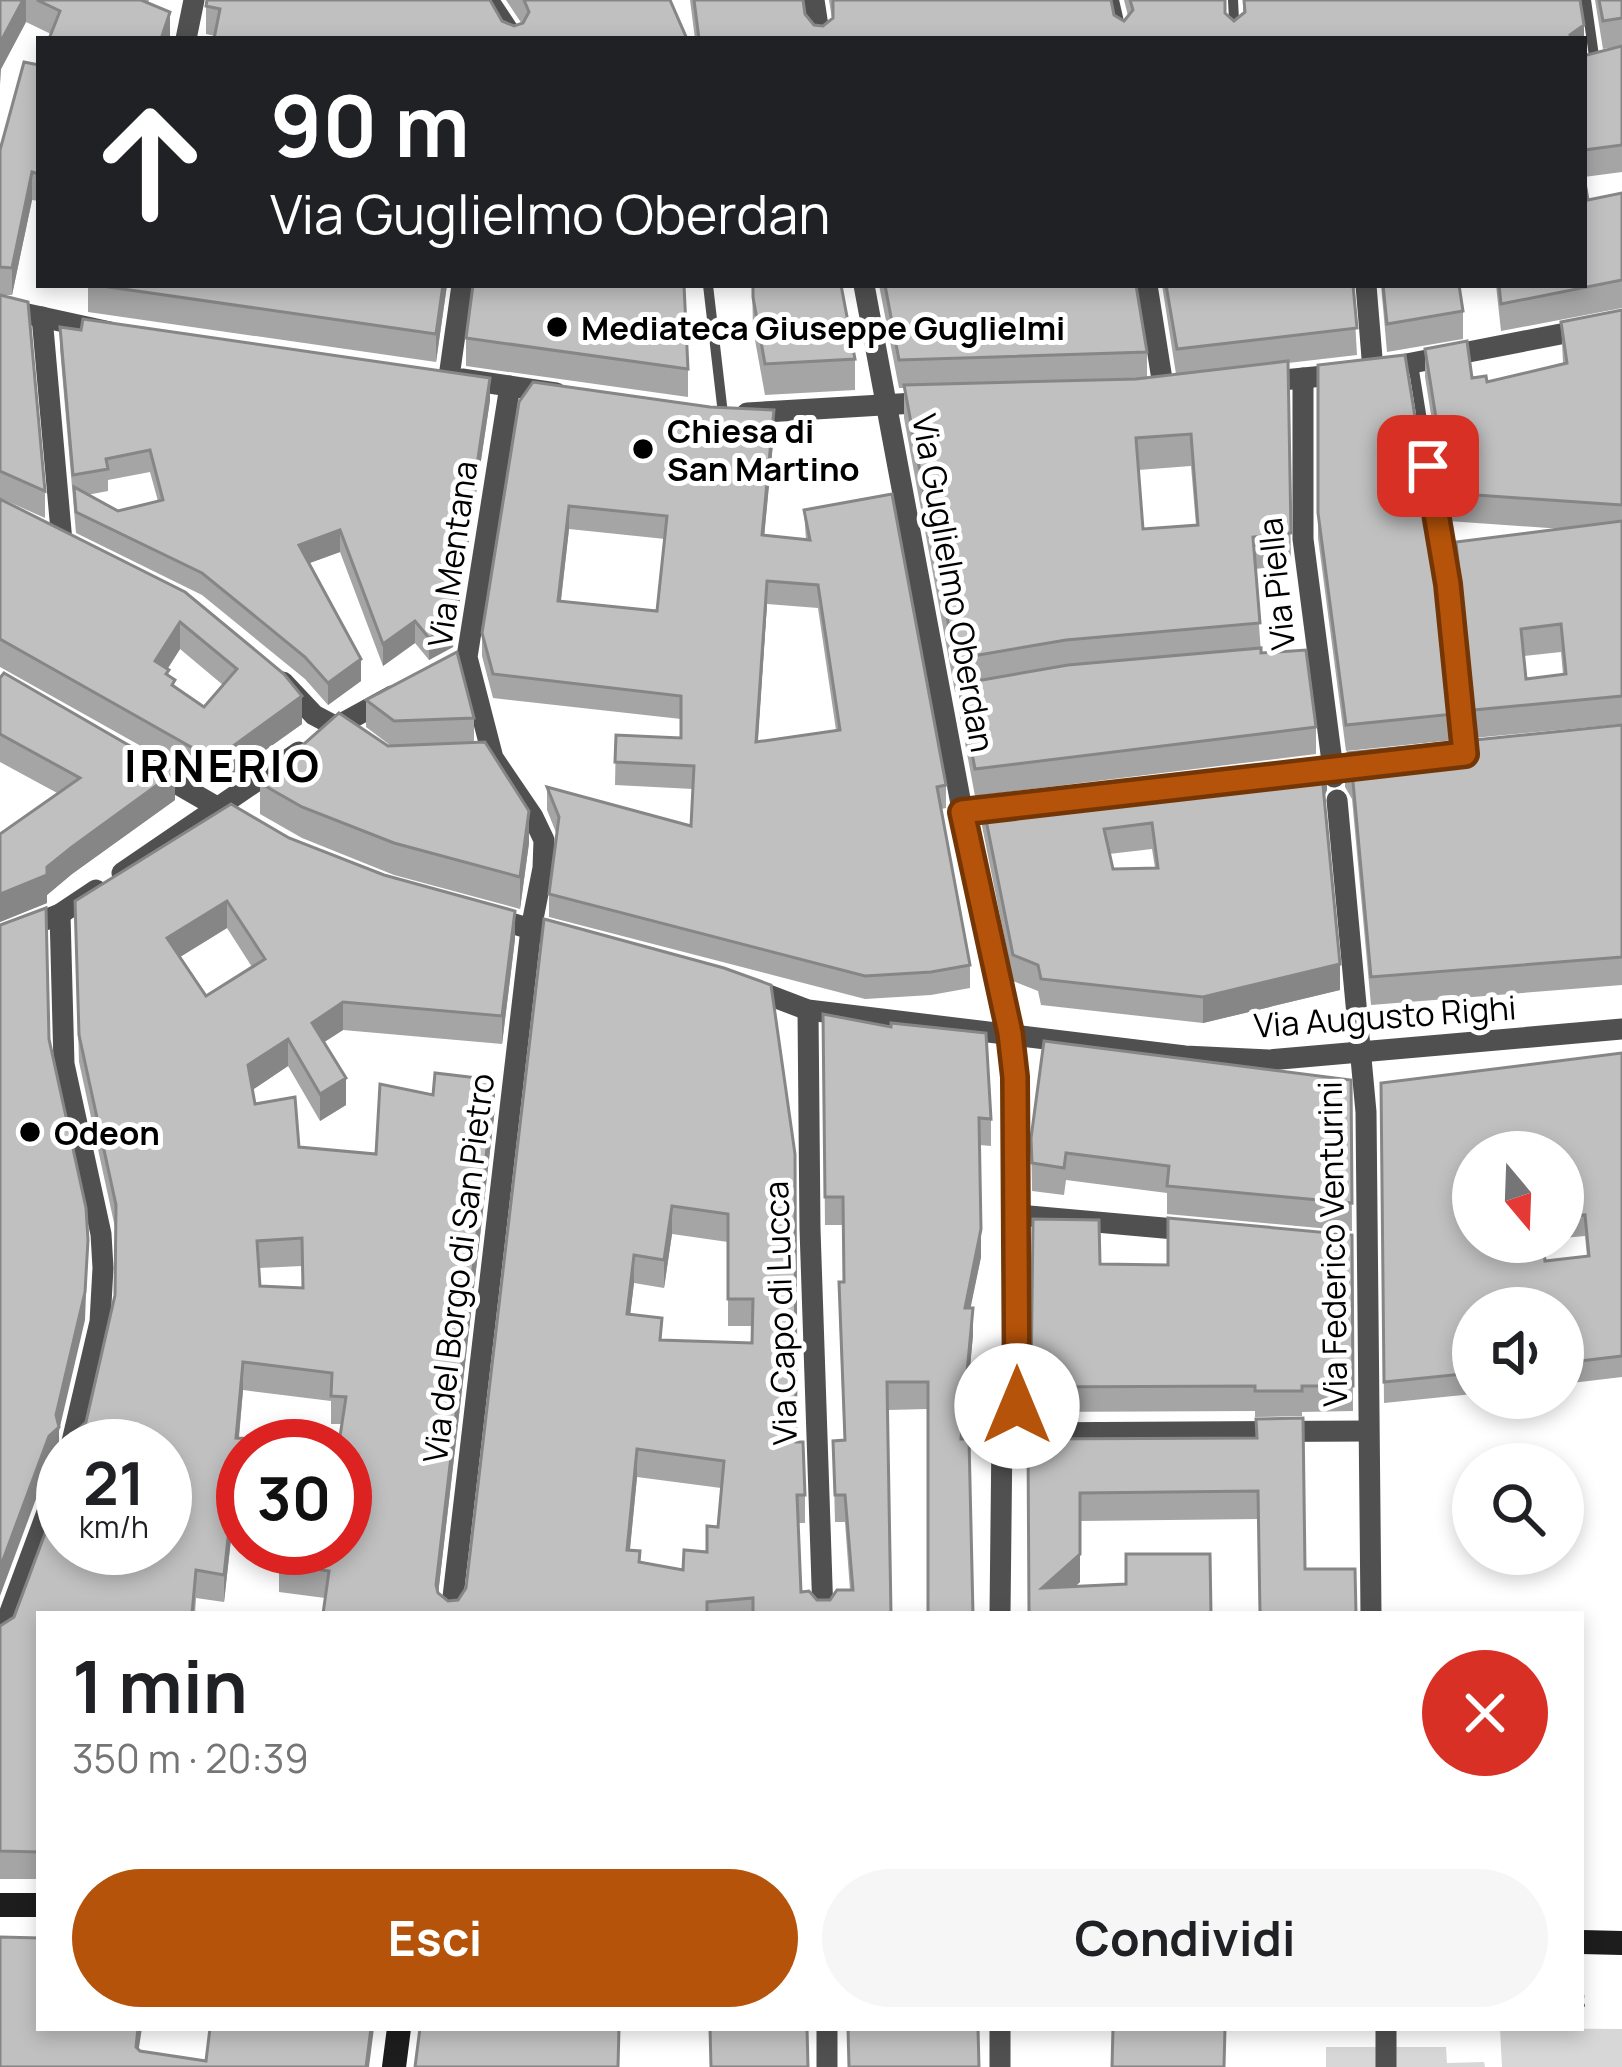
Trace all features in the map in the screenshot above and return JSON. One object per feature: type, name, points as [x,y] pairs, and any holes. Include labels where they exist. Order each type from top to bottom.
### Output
[{"type":"street","points":[[187,36],[194,0]]},
{"type":"street","points":[[488,0],[512,36]]},
{"type":"street","points":[[814,0],[820,36]]},
{"type":"street","points":[[1589,65],[1622,60]]},
{"type":"street","points":[[461,288],[439,375],[576,396]]},
{"type":"street","name":"Via Guglielmo Oberdan","points":[[865,288],[952,702],[1010,1033],[1018,1215],[1017,1406],[1002,1433],[1000,1611]]},
{"type":"street","points":[[1136,396],[1175,391],[1148,288]]},
{"type":"street","points":[[1366,288],[1373,370]]},
{"type":"street","points":[[0,308],[139,336]]},
{"type":"street","points":[[42,316],[62,542]]},
{"type":"street","points":[[1230,385],[1413,364],[1622,322]]},
{"type":"street","name":"Via Piella","points":[[1303,378],[1300,486],[1305,661],[1335,783],[1361,1055]]},
{"type":"street","name":"Via Mentana","points":[[510,386],[457,662],[486,759],[544,840],[544,868],[531,929]]},
{"type":"street","points":[[699,414],[946,402]]},
{"type":"street","points":[[30,526],[83,553]]},
{"type":"street","points":[[261,663],[295,691],[314,715],[375,754]]},
{"type":"street","points":[[0,938],[60,914],[335,727],[410,687]]},
{"type":"street","points":[[136,760],[265,834]]},
{"type":"street","points":[[1286,773],[1335,783],[1399,761]]},
{"type":"street","points":[[470,912],[586,944]]},
{"type":"street","points":[[60,914],[64,1064],[104,1268],[100,1322],[77,1419]]},
{"type":"street","name":"Via del Borgo di San Pietro","points":[[451,1611],[531,929]]},
{"type":"street","name":"Via Augusto Righi","points":[[729,981],[808,1010],[1227,1059],[1361,1055],[1622,1029]]},
{"type":"street","name":"Via Capo di Lucca","points":[[808,1010],[823,1611]]},
{"type":"street","name":"Via Federico Venturini","points":[[1361,1055],[1366,1112],[1356,1246],[1368,1431],[1371,1611]]},
{"type":"street","points":[[1018,1215],[1212,1233]]},
{"type":"street","points":[[1002,1433],[1368,1431]]},
{"type":"street","points":[[0,1639],[36,1542]]},
{"type":"street","points":[[0,1905],[36,1905]]},
{"type":"street","points":[[1584,1942],[1622,1943]]},
{"type":"street","points":[[394,2067],[400,2031]]},
{"type":"street","points":[[827,2031],[827,2067]]},
{"type":"street","points":[[1000,2031],[1000,2067]]},
{"type":"street","points":[[1386,2031],[1386,2067]]},
{"type":"lane","points":[[1114,0],[1122,36]]},
{"type":"lane","points":[[1233,0],[1235,36]]},
{"type":"lane","points":[[1586,0],[1589,65]]},
{"type":"lane","points":[[708,288],[723,415]]},
{"type":"lane","points":[[1413,364],[1448,584],[1465,754]]},
{"type":"shaded area","points":[[1622,2029],[1622,2067],[1502,2067],[1500,2031]]},
{"type":"shaded area","points":[[1326,2047],[1446,2047],[1447,2063],[1484,2062],[1485,2067],[1326,2067]]},
{"type":"building","points":[[0,0],[23,0],[0,43]]},
{"type":"building","points":[[37,0],[141,0],[170,12],[162,36],[50,36],[60,11]]},
{"type":"building","points":[[207,0],[490,0],[502,21],[514,26],[523,23],[529,12],[524,0],[670,0],[686,36],[215,36],[220,9],[206,6]]},
{"type":"building","points":[[694,0],[803,0],[805,14],[814,25],[823,26],[833,18],[833,0],[1111,0],[1114,15],[1124,21],[1133,10],[1130,0],[1225,0],[1225,13],[1234,21],[1245,12],[1244,0],[1580,0],[1584,25],[1570,36],[699,36]]},
{"type":"building","points":[[1599,0],[1622,0],[1622,18],[1603,21]]},
{"type":"building","points":[[1622,46],[1622,145],[1587,150],[1587,55]]},
{"type":"building","points":[[24,62],[36,64],[36,173],[32,172],[12,268],[0,267],[0,150]]},
{"type":"building","points":[[1622,193],[1622,280],[1587,287],[1587,194],[1588,200]]},
{"type":"building","points":[[116,288],[443,288],[436,334]]},
{"type":"building","points":[[473,288],[684,288],[688,369],[466,338]]},
{"type":"building","points":[[753,288],[842,288],[855,359],[765,364]]},
{"type":"building","points":[[886,288],[1136,288],[1147,352],[899,360]]},
{"type":"building","points":[[1167,288],[1353,288],[1357,328],[1177,349]]},
{"type":"building","points":[[1383,288],[1459,288],[1463,311],[1387,324]]},
{"type":"building","points":[[1499,288],[1582,288],[1501,304]]},
{"type":"building","points":[[0,295],[28,302],[45,491],[0,471]]},
{"type":"building","points":[[1622,310],[1622,505],[1448,493],[1425,349],[1467,341],[1472,378],[1486,376],[1487,382],[1567,363],[1561,322]]},
{"type":"building","points":[[83,319],[490,378],[453,625],[429,638],[415,621],[383,644],[340,530],[299,545],[361,659],[328,683],[305,657],[202,573],[76,512],[74,487],[118,511],[163,500],[150,450],[106,459],[108,469],[73,475],[60,327],[81,330]]},
{"type":"building","points":[[1405,355],[1436,547],[1454,714],[1346,725],[1318,513],[1318,365]]},
{"type":"building","points":[[1288,361],[1291,533],[1253,537],[1260,623],[1066,640],[955,659],[904,385],[1136,379]],"holes":[[[1191,434],[1198,525],[1143,529],[1136,438]]]},
{"type":"building","points":[[533,382],[710,407],[774,410],[762,535],[810,540],[804,510],[892,494],[946,785],[937,787],[970,965],[865,976],[549,894],[559,817],[547,787],[691,826],[694,766],[615,762],[616,735],[681,738],[681,696],[493,674],[482,633],[519,402]],"holes":[[[569,506],[667,516],[657,611],[558,601]],[[767,581],[818,585],[840,730],[756,742]]]},
{"type":"building","points":[[0,499],[185,592],[284,674],[302,696],[214,760],[0,639]],"holes":[[[180,622],[237,669],[204,707],[172,685],[175,680],[166,674],[169,670],[155,661]]]},
{"type":"building","points":[[1622,521],[1622,696],[1473,710],[1456,542]],"holes":[[[1561,624],[1566,674],[1526,679],[1521,629]]]},
{"type":"building","points":[[1261,648],[1261,653],[1306,650],[1316,727],[975,769],[959,684],[1068,665]]},
{"type":"building","points":[[457,652],[474,718],[394,721],[366,700]]},
{"type":"building","points":[[4,673],[175,772],[47,867],[47,875],[0,894],[0,834],[80,778],[0,734],[0,678]]},
{"type":"building","points":[[339,713],[388,746],[485,742],[529,811],[520,877],[394,843],[302,807],[260,783]]},
{"type":"building","points":[[1622,725],[1622,957],[1371,977],[1352,771],[1345,760],[1348,753]]},
{"type":"building","points":[[1321,758],[1327,764],[1322,775],[1340,964],[1203,997],[1041,979],[1038,965],[1013,955],[982,800]],"holes":[[[1152,823],[1158,868],[1113,869],[1104,829]]]},
{"type":"building","points":[[231,804],[289,838],[384,875],[515,911],[502,1016],[343,1002],[312,1023],[346,1078],[320,1094],[288,1039],[248,1065],[255,1104],[295,1097],[299,1147],[376,1154],[380,1084],[433,1095],[435,1073],[495,1080],[436,1585],[448,1601],[458,1600],[466,1588],[544,919],[771,985],[795,1154],[796,1442],[803,1442],[805,1495],[797,1495],[801,1592],[830,1600],[837,1590],[853,1590],[845,1495],[835,1495],[833,1441],[845,1440],[839,1282],[844,1282],[843,1197],[825,1197],[823,1014],[891,1027],[891,1023],[986,1033],[991,1119],[979,1118],[981,1229],[965,1308],[973,1308],[961,1439],[969,1439],[973,1611],[928,1611],[928,1382],[887,1382],[891,1611],[753,1611],[753,1598],[707,1602],[707,1611],[323,1611],[328,1575],[372,1575],[372,1419],[343,1419],[346,1397],[331,1396],[332,1373],[243,1362],[238,1419],[216,1419],[216,1574],[196,1570],[192,1611],[36,1611],[36,1852],[0,1851],[0,1626],[14,1617],[36,1558],[36,1575],[192,1575],[192,1419],[87,1419],[115,1295],[116,1205],[79,1035],[75,901]],"holes":[[[227,901],[265,959],[206,996],[167,938]],[[672,1206],[728,1214],[728,1299],[753,1299],[752,1343],[660,1340],[662,1318],[627,1314],[634,1255],[664,1260]],[[302,1238],[303,1288],[260,1286],[257,1241]],[[637,1449],[724,1461],[718,1527],[707,1526],[707,1552],[684,1550],[683,1570],[639,1562],[640,1551],[627,1550]]]},
{"type":"building","points":[[46,908],[49,1039],[86,1208],[88,1240],[85,1292],[57,1419],[36,1419],[36,1471],[0,1568],[0,925]]},
{"type":"building","points":[[1044,1041],[1351,1080],[1352,1203],[1167,1186],[1169,1166],[1066,1153],[1064,1168],[1032,1163]]},
{"type":"building","points":[[1622,1053],[1622,1356],[1584,1361],[1584,1287],[1452,1287],[1452,1375],[1384,1382],[1381,1083]]},
{"type":"building","points":[[1168,1218],[1352,1235],[1353,1386],[1302,1386],[1302,1391],[1255,1391],[1255,1386],[1031,1387],[1033,1219],[1099,1220],[1100,1264],[1168,1265]]},
{"type":"building","points":[[1303,1418],[1305,1569],[1355,1569],[1356,1611],[1260,1611],[1258,1491],[1080,1493],[1080,1554],[1042,1588],[1126,1584],[1126,1554],[1210,1554],[1211,1611],[1029,1611],[1028,1439],[1257,1438],[1256,1419]]},
{"type":"building","points":[[0,1937],[36,1938],[36,2031],[138,2031],[140,2051],[206,2061],[210,2031],[371,2031],[366,2067],[0,2067]]},
{"type":"building","points":[[420,2031],[619,2031],[618,2067],[415,2067]]},
{"type":"building","points":[[710,2031],[807,2031],[808,2067],[711,2067]]},
{"type":"building","points":[[848,2031],[978,2031],[979,2067],[849,2067]]},
{"type":"building","points":[[1113,2031],[1225,2031],[1224,2067],[1112,2067]]},
{"type":"place","name":"Mediateca Giuseppe Guglielmi","points":[[557,327]]},
{"type":"place","name":"Chiesa di San Martino","points":[[643,449]]},
{"type":"place","name":"Odeon","points":[[30,1132]]},
{"type":"district","name":"IRNERIO","points":[[223,765]]},
{"type":"route","points":[[1017,1406],[1015,1077],[1010,1033],[962,812],[1465,754],[1448,584],[1428,466]]}]
